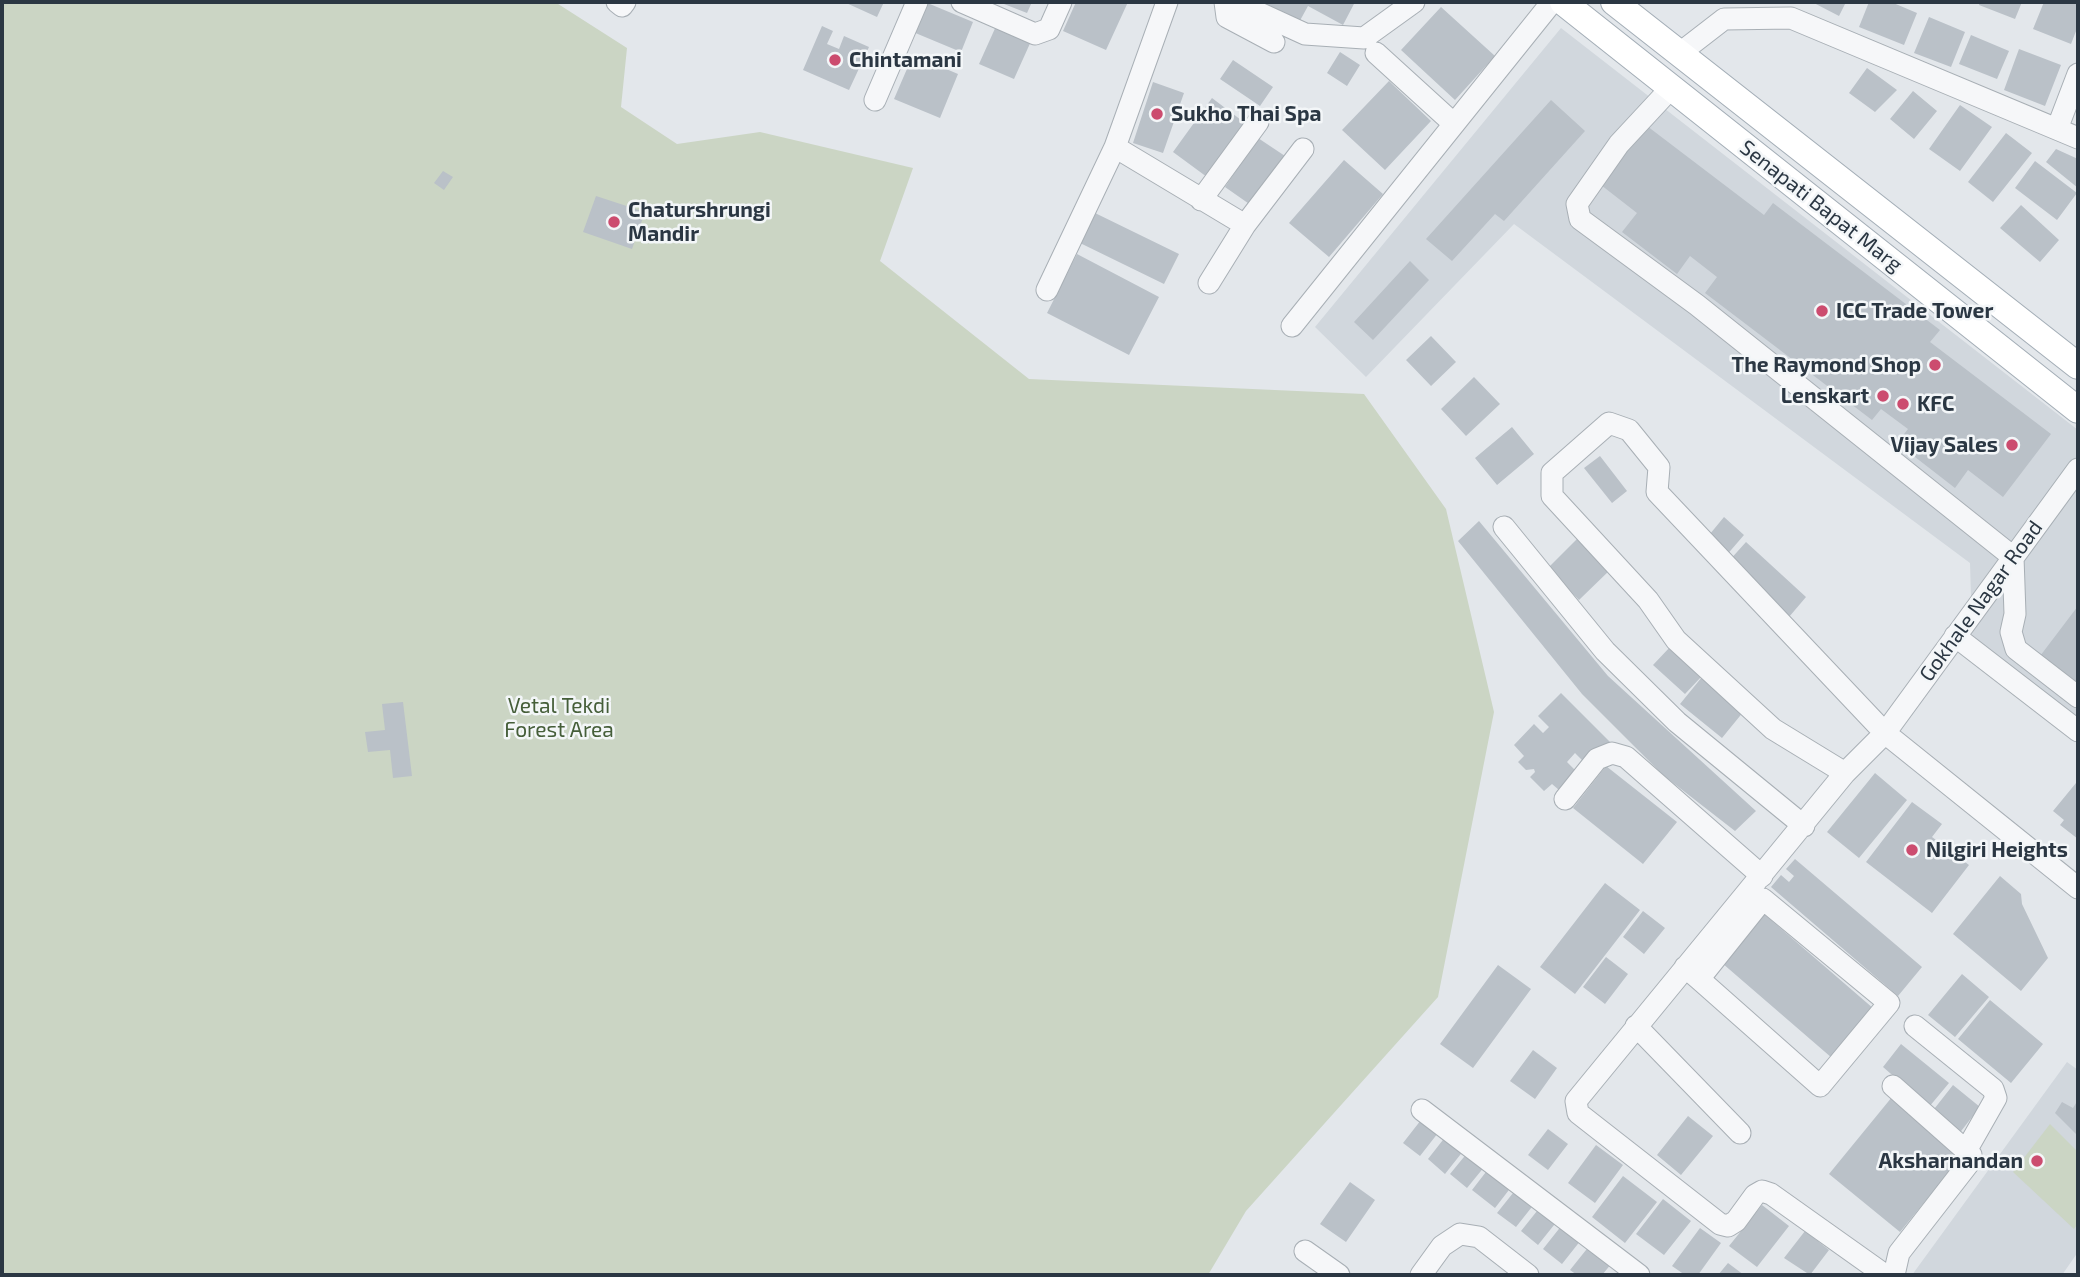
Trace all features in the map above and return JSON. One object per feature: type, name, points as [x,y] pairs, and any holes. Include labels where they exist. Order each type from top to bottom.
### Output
[{"type":"main road","name":"Senapati Bapat Marg","points":[[1563,2],[2078,410]]},
{"type":"main road","name":"Senapati Bapat Marg","points":[[1614,2],[2078,366]]},
{"type":"street","points":[[617,2],[622,6],[625,2]]},
{"type":"street","points":[[876,100],[917,2]]},
{"type":"street","points":[[970,4],[1035,34],[1049,29],[1061,2]]},
{"type":"street","points":[[1047,290],[1115,147],[1167,2]]},
{"type":"street","points":[[1273,42],[1227,17],[1234,4],[1305,34],[1364,38],[1414,2]]},
{"type":"street","points":[[1292,326],[1552,2]]},
{"type":"street","points":[[1680,53],[1724,19],[1791,18],[2078,138]]},
{"type":"street","points":[[1376,53],[1454,124]]},
{"type":"street","points":[[2057,129],[2078,74]]},
{"type":"street","points":[[1671,88],[1612,154],[1577,204],[1580,219],[1698,305],[2014,557],[2015,614],[2011,632],[2016,649],[2078,696]]},
{"type":"street","points":[[1201,200],[1258,122]]},
{"type":"street","points":[[1115,147],[1245,225]]},
{"type":"street","points":[[1209,283],[1245,225],[1303,149]]},
{"type":"street","points":[[1845,773],[1773,729],[1676,640],[1648,600],[1552,496],[1552,473],[1609,423],[1629,430],[1659,467],[1657,492],[1885,733],[2078,888]]},
{"type":"street","name":"Gokhale Nagar Road","points":[[1692,973],[1762,876],[1845,773],[1885,733],[2078,469]]},
{"type":"street","points":[[1504,527],[1605,651],[1676,722],[1804,826]]},
{"type":"street","points":[[1955,636],[2078,731]]},
{"type":"street","points":[[1565,799],[1597,759],[1612,753],[1626,757],[1762,876]]},
{"type":"street","points":[[1692,973],[1820,1086],[1889,1003],[1763,899],[1692,973],[1636,1026],[1578,1094],[1575,1107],[1578,1113],[1720,1224],[1728,1226],[1736,1221],[1755,1195],[1762,1191],[1885,1275]]},
{"type":"street","points":[[1636,1026],[1740,1133]]},
{"type":"street","points":[[1915,1026],[1993,1089],[1997,1098],[1966,1149]]},
{"type":"street","points":[[1893,1086],[1970,1155],[1969,1163],[1899,1253],[1894,1275]]},
{"type":"street","points":[[1422,1110],[1639,1275]]},
{"type":"street","points":[[1421,1275],[1441,1246],[1460,1234],[1479,1237],[1528,1275]]},
{"type":"street","points":[[1305,1251],[1339,1275]]},
{"type":"shaded area","points":[[1561,28],[2078,430],[2078,741],[1973,661],[1970,563],[1514,224],[1366,377],[1315,327]]},
{"type":"shaded area","name":"Aksharnandan","points":[[2067,1062],[2078,1070],[2078,1252],[2062,1275],[1912,1275]]},
{"type":"green space","name":"Vetal Tekdi Forest Area","points":[[2,2],[555,2],[627,48],[621,107],[677,144],[760,132],[913,168],[880,261],[1029,379],[1364,394],[1446,509],[1494,712],[1438,997],[1246,1211],[1208,1275],[2,1275]]},
{"type":"green space","points":[[2050,1124],[2078,1152],[2078,1223],[2074,1229],[2013,1172]]},
{"type":"building","points":[[844,2],[884,2],[877,17]]},
{"type":"building","points":[[925,2],[973,22],[961,52],[913,32]]},
{"type":"building","points":[[1032,2],[1027,13],[1004,4]]},
{"type":"building","points":[[1076,2],[1128,2],[1106,50],[1063,31]]},
{"type":"building","points":[[1250,2],[1355,2],[1343,25],[1308,6],[1297,26]]},
{"type":"building","points":[[1812,2],[1846,2],[1839,16]]},
{"type":"building","points":[[1869,2],[1891,2],[1917,13],[1904,45],[1859,27]]},
{"type":"building","points":[[1980,2],[2022,2],[2015,19],[1979,5]]},
{"type":"building","points":[[2044,2],[2078,2],[2078,26],[2071,44],[2033,29]]},
{"type":"building","points":[[1441,7],[1495,56],[1455,100],[1401,50]]},
{"type":"building","points":[[1929,17],[1965,32],[1951,67],[1914,53]]},
{"type":"building","points":[[997,24],[1032,39],[1014,79],[979,64]]},
{"type":"building","name":"Chintamani","points":[[822,26],[833,31],[827,44],[839,49],[844,36],[869,47],[849,90],[803,70]]},
{"type":"building","points":[[1971,35],[2009,51],[1997,79],[1959,64]]},
{"type":"building","points":[[2019,49],[2061,65],[2045,106],[2004,90]]},
{"type":"building","points":[[1340,52],[1360,65],[1347,86],[1327,73]]},
{"type":"building","points":[[913,55],[958,74],[940,118],[894,99]]},
{"type":"building","points":[[1233,60],[1273,87],[1260,106],[1220,79]]},
{"type":"building","points":[[1867,68],[1897,90],[1875,112],[1849,93]]},
{"type":"building","points":[[1389,81],[1431,121],[1385,170],[1342,130]]},
{"type":"building","points":[[1153,82],[1184,93],[1163,153],[1133,143]]},
{"type":"building","points":[[1913,91],[1937,111],[1914,139],[1890,119]]},
{"type":"building","points":[[1212,98],[1245,123],[1207,177],[1173,152]]},
{"type":"building","points":[[1551,100],[1585,131],[1504,221],[1495,214],[1452,261],[1426,239]]},
{"type":"building","points":[[1960,105],[1992,127],[1960,171],[1929,149]]},
{"type":"building","name":"ICC Trade Tower","points":[[1647,126],[1764,215],[1773,203],[1940,330],[1930,342],[2051,434],[2003,497],[1968,470],[1955,488],[1897,443],[1908,429],[1881,409],[1872,420],[1705,293],[1717,277],[1690,256],[1677,274],[1622,232],[1637,213],[1601,185]]},
{"type":"building","points":[[2006,133],[2032,153],[1993,202],[1968,182]]},
{"type":"building","points":[[1258,138],[1288,158],[1255,208],[1225,187]]},
{"type":"building","points":[[2056,149],[2078,159],[2078,188],[2046,162]]},
{"type":"building","points":[[1344,160],[1383,194],[1329,257],[1289,223]]},
{"type":"building","points":[[2035,161],[2077,193],[2057,220],[2015,188]]},
{"type":"building","points":[[443,171],[453,177],[444,190],[434,183]]},
{"type":"building","name":"Chaturshrungi Mandir","points":[[596,196],[645,212],[632,249],[583,232]]},
{"type":"building","points":[[2021,205],[2059,240],[2040,262],[2000,228]]},
{"type":"building","points":[[1095,213],[1179,254],[1164,284],[1080,243]]},
{"type":"building","points":[[1077,254],[1159,297],[1129,355],[1047,313]]},
{"type":"building","points":[[1410,261],[1429,280],[1373,340],[1354,322]]},
{"type":"building","points":[[1431,336],[1456,362],[1431,386],[1406,360]]},
{"type":"building","points":[[1474,377],[1500,404],[1466,436],[1441,409]]},
{"type":"building","points":[[1512,427],[1534,454],[1497,485],[1475,458]]},
{"type":"building","points":[[1600,456],[1627,491],[1612,503],[1584,468]]},
{"type":"building","points":[[1724,517],[1744,535],[1725,557],[1705,540]]},
{"type":"building","points":[[1479,521],[1608,676],[1756,811],[1735,831],[1663,775],[1582,694],[1458,541]]},
{"type":"building","points":[[1581,535],[1612,568],[1579,600],[1548,568]]},
{"type":"building","points":[[1746,542],[1806,597],[1789,617],[1728,562]]},
{"type":"building","points":[[2078,606],[2078,705],[2031,668]]},
{"type":"building","points":[[1670,647],[1702,676],[1685,694],[1653,665]]},
{"type":"building","points":[[1702,677],[1744,711],[1722,738],[1680,704]]},
{"type":"building","points":[[1561,693],[1611,743],[1588,766],[1575,753],[1567,762],[1577,772],[1559,790],[1552,784],[1544,791],[1530,777],[1535,772],[1534,769],[1526,770],[1518,762],[1524,756],[1514,745],[1534,724],[1543,733],[1549,727],[1538,716]]},
{"type":"building","points":[[403,702],[412,776],[393,778],[390,750],[368,752],[365,732],[385,730],[382,704]]},
{"type":"building","points":[[1606,766],[1677,822],[1643,864],[1573,808]]},
{"type":"building","points":[[1875,773],[1907,800],[1859,858],[1827,832]]},
{"type":"building","points":[[2076,783],[2078,839],[2060,825],[2064,820],[2053,811]]},
{"type":"building","name":"Nilgiri Heights","points":[[1912,802],[1942,824],[1932,837],[1969,865],[1932,913],[1866,862]]},
{"type":"building","points":[[1795,859],[1922,967],[1898,996],[1771,887],[1781,875],[1789,882],[1794,876],[1786,869]]},
{"type":"building","points":[[2000,876],[2021,894],[2022,904],[2048,958],[2021,991],[1953,934]]},
{"type":"building","points":[[1605,883],[1640,910],[1575,994],[1540,967]]},
{"type":"building","points":[[1643,911],[1665,928],[1644,954],[1623,937]]},
{"type":"building","points":[[1764,914],[1874,1009],[1832,1058],[1722,963]]},
{"type":"building","points":[[1606,957],[1628,974],[1605,1004],[1583,987]]},
{"type":"building","points":[[1498,965],[1531,989],[1473,1068],[1440,1044]]},
{"type":"building","points":[[1962,974],[1989,997],[1955,1037],[1928,1015]]},
{"type":"building","points":[[1990,1000],[2043,1044],[2011,1083],[1958,1039]]},
{"type":"building","points":[[1901,1044],[1949,1083],[1929,1107],[1883,1067]]},
{"type":"building","points":[[1533,1050],[1557,1068],[1535,1099],[1510,1081]]},
{"type":"building","points":[[1953,1085],[1980,1107],[1958,1135],[1931,1113]]},
{"type":"building","points":[[1892,1097],[1963,1155],[1900,1232],[1829,1174]]},
{"type":"building","points":[[2078,1100],[2078,1136],[2055,1113],[2062,1102],[2073,1108]]},
{"type":"building","points":[[1688,1116],[1713,1136],[1681,1175],[1657,1155]]},
{"type":"building","points":[[1421,1120],[1438,1133],[1420,1156],[1403,1143]]},
{"type":"building","points":[[1548,1129],[1568,1144],[1548,1170],[1528,1155]]},
{"type":"building","points":[[1446,1136],[1464,1150],[1445,1174],[1428,1159]]},
{"type":"building","points":[[1596,1145],[1623,1165],[1595,1203],[1568,1183]]},
{"type":"building","points":[[1468,1152],[1485,1166],[1467,1188],[1450,1174]]},
{"type":"building","points":[[1489,1168],[1512,1186],[1495,1208],[1472,1190]]},
{"type":"building","points":[[1623,1176],[1657,1202],[1625,1243],[1592,1217]]},
{"type":"building","points":[[1350,1182],[1375,1200],[1346,1242],[1320,1224]]},
{"type":"building","points":[[1517,1188],[1535,1203],[1516,1227],[1497,1213]]},
{"type":"building","points":[[1663,1199],[1691,1221],[1664,1255],[1636,1234]]},
{"type":"building","points":[[1762,1205],[1789,1226],[1757,1267],[1729,1246]]},
{"type":"building","points":[[1541,1206],[1558,1220],[1538,1245],[1521,1231]]},
{"type":"building","points":[[1562,1225],[1581,1240],[1562,1264],[1543,1249]]},
{"type":"building","points":[[1700,1228],[1721,1243],[1698,1275],[1685,1275],[1672,1266]]},
{"type":"building","points":[[1805,1231],[1829,1250],[1810,1275],[1784,1258]]},
{"type":"building","points":[[1590,1245],[1612,1263],[1602,1275],[1577,1275],[1570,1270]]},
{"type":"building","points":[[1728,1263],[1744,1275],[1718,1275]]},
{"type":"place","name":"Chintamani","points":[[835,60]]},
{"type":"place","name":"Sukho Thai Spa","points":[[1157,114]]},
{"type":"place","name":"Chaturshrungi Mandir","points":[[614,222]]},
{"type":"place","name":"ICC Trade Tower","points":[[1822,311]]},
{"type":"place","name":"The Raymond Shop","points":[[1935,365]]},
{"type":"place","name":"Lenskart","points":[[1883,396]]},
{"type":"place","name":"KFC","points":[[1903,404]]},
{"type":"place","name":"Vijay Sales","points":[[2012,445]]},
{"type":"place","name":"Nilgiri Heights","points":[[1912,850]]},
{"type":"place","name":"Aksharnandan","points":[[2037,1161]]}]
